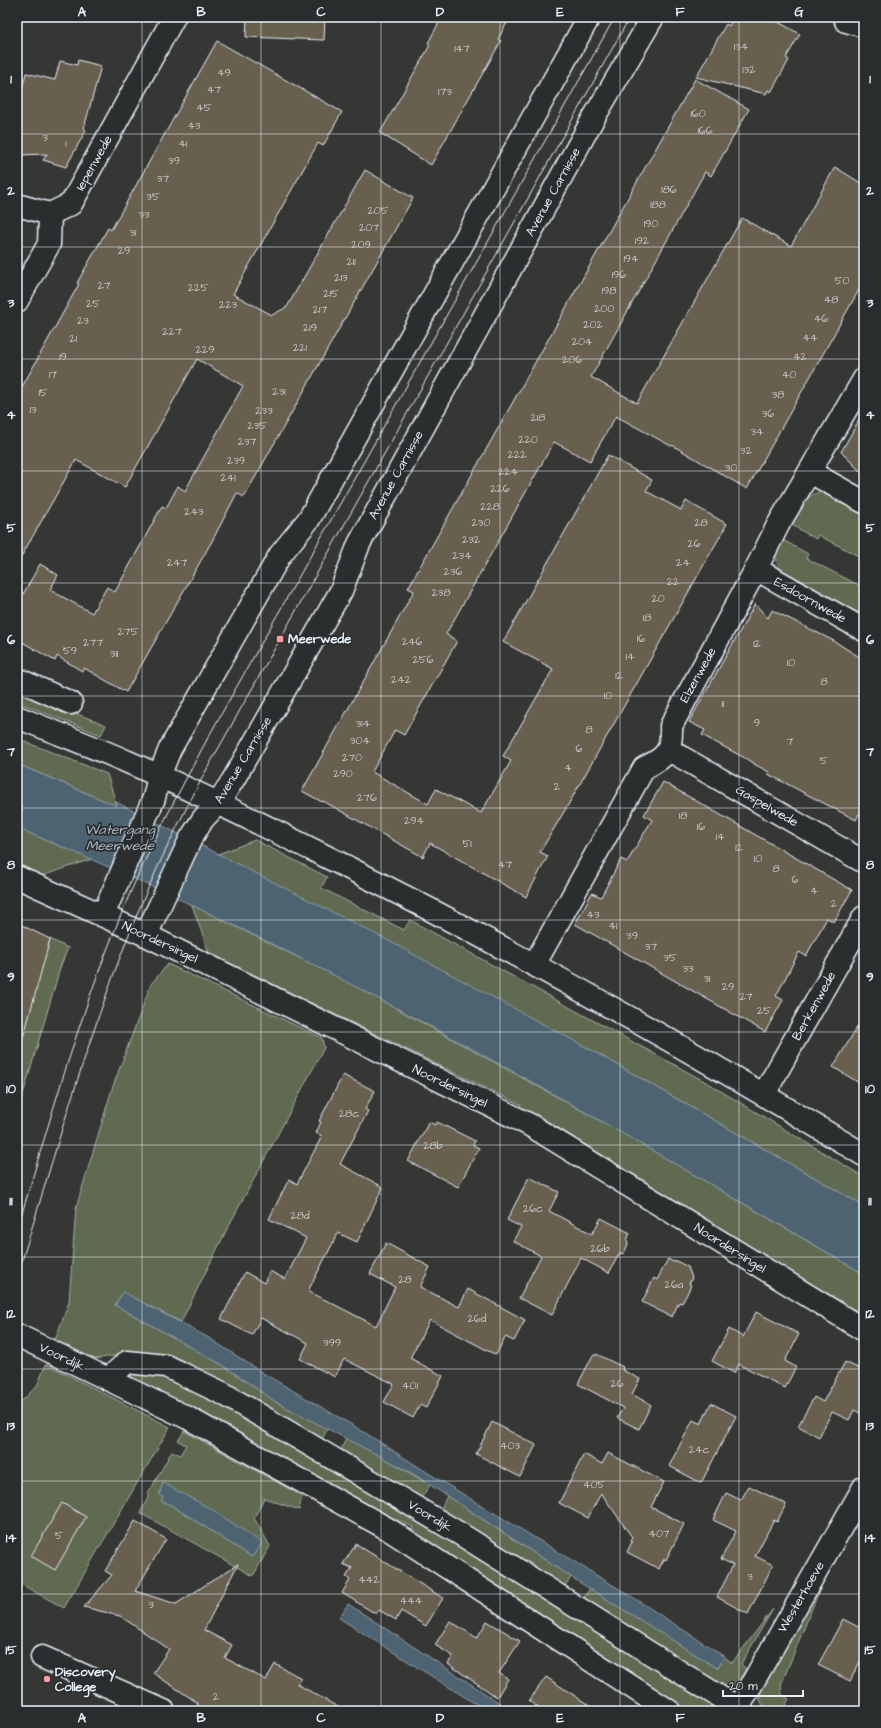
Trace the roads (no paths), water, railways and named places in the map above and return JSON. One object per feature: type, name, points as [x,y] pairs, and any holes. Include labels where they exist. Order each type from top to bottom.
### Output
[{"type":"street","name":"Iepenwede","points":[[50,214],[71,204],[174,17]]},
{"type":"street","points":[[103,915],[120,874],[147,817],[154,798],[159,776],[170,749],[280,555],[309,519],[589,17]]},
{"type":"street","name":"Avenue Carnisse","points":[[146,935],[191,838],[203,819],[218,803],[242,764],[341,591],[359,544],[593,120],[653,17]]},
{"type":"street","points":[[17,206],[50,214],[49,244],[17,301]]},
{"type":"street","name":"Elzenwede","points":[[669,750],[671,726],[756,569],[778,525],[864,379]]},
{"type":"street","points":[[810,472],[864,502]]},
{"type":"street","name":"Esdoornwede","points":[[756,569],[864,630]]},
{"type":"street","points":[[17,679],[71,703]]},
{"type":"street","points":[[17,717],[126,761],[218,803],[412,900],[534,965],[764,1094],[864,1155]]},
{"type":"street","points":[[534,965],[644,768],[662,757],[669,750]]},
{"type":"street","name":"Gaspelwede","points":[[669,750],[864,862]]},
{"type":"street","name":"Noordersingel","points":[[17,877],[146,935],[530,1125],[864,1330]]},
{"type":"street","name":"Berkenwede","points":[[764,1094],[864,917]]},
{"type":"street","name":"Voordijk","points":[[17,1335],[188,1418],[388,1529],[669,1711]]},
{"type":"street","name":"Voordijk","points":[[108,1379],[127,1362],[166,1366],[224,1394],[462,1535],[740,1709]]},
{"type":"street","name":"Westerhoeve","points":[[740,1709],[864,1487]]},
{"type":"street","points":[[42,1657],[164,1711]]},
{"type":"water","name":"Watergang Meerwede","points":[[17,764],[117,806],[116,802],[387,940],[593,1051],[864,1206],[864,1274],[553,1094],[343,980],[236,926],[127,875],[17,828]]},
{"type":"water","points":[[123,1292],[209,1338],[266,1375],[359,1429],[433,1476],[634,1598],[725,1657],[717,1668],[571,1577],[412,1473],[276,1402],[221,1364],[115,1305]]},
{"type":"water","points":[[163,1483],[213,1510],[262,1543],[252,1557],[169,1504],[161,1501],[163,1497],[159,1495]]},
{"type":"water","points":[[348,1604],[512,1711],[487,1711],[339,1618]]},
{"type":"tram line","points":[[17,1230],[89,998],[128,898],[161,826],[210,734],[615,17]]},
{"type":"tram line","points":[[17,1277],[99,1015],[131,929],[167,847],[208,767],[630,17]]},
{"type":"place","name":"Meerwede","points":[[280,639]]},
{"type":"place","name":"Discovery College","points":[[47,1679]]}]
